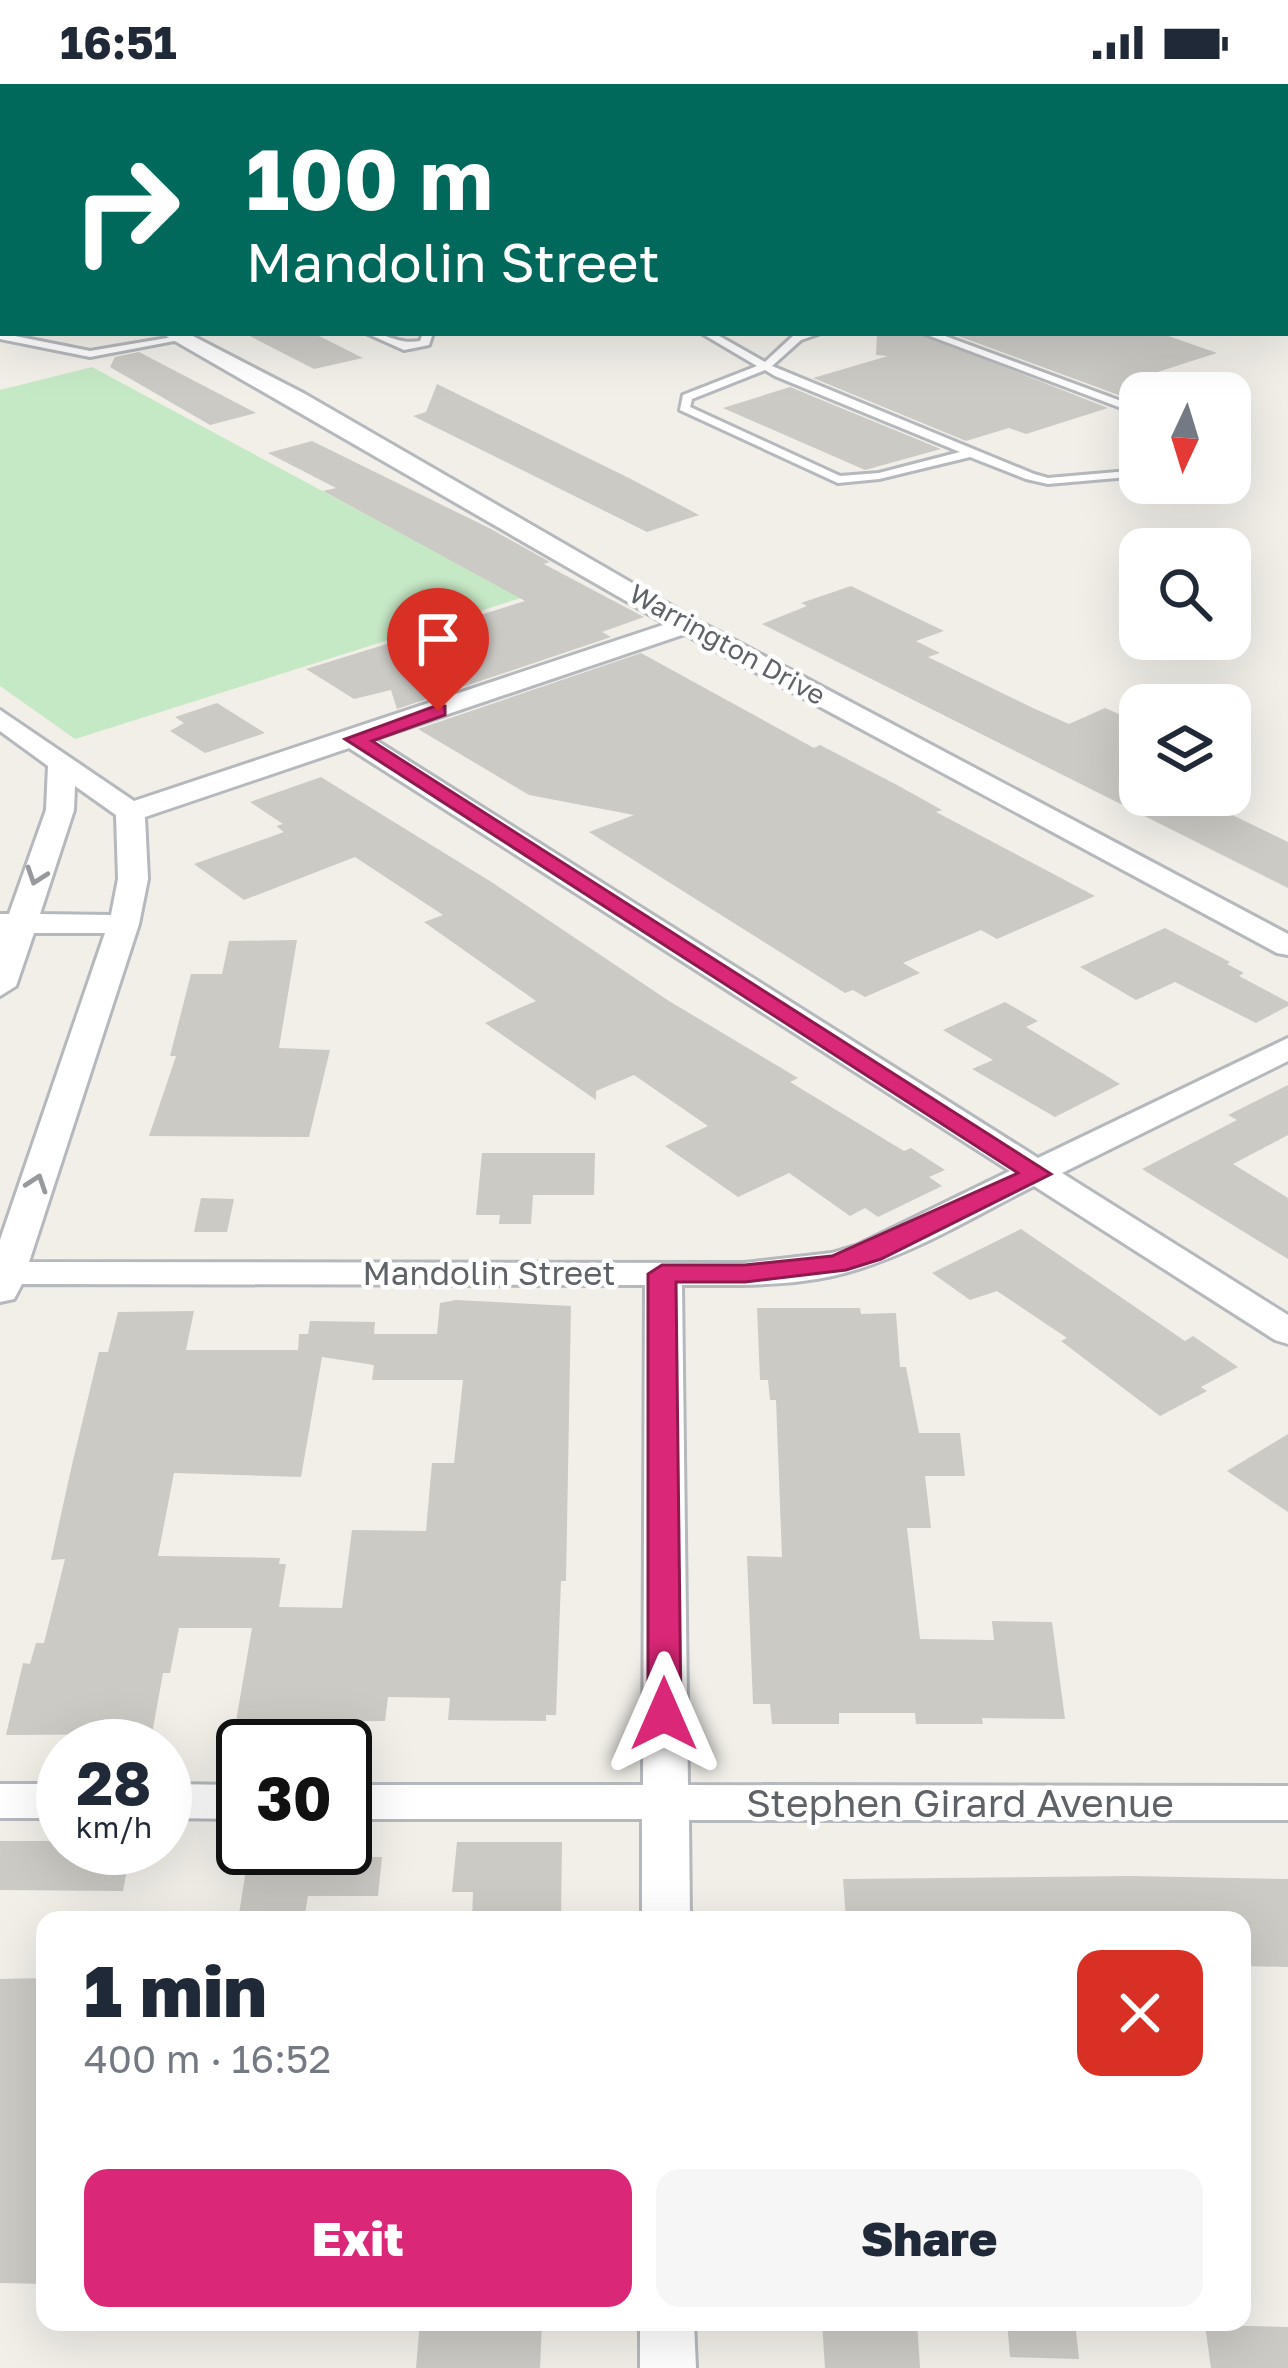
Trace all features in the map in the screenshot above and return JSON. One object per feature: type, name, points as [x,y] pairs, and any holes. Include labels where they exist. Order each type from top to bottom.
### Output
[{"type":"street","name":"Warrington Drive","points":[[178,336],[687,625],[1288,946]]},
{"type":"street","points":[[130,812],[687,625]]},
{"type":"street","points":[[0,718],[130,812]]},
{"type":"street","points":[[355,739],[1288,1332]]},
{"type":"street","points":[[0,986],[10,923],[60,810],[62,765]]},
{"type":"street","points":[[2,1280],[124,924],[133,879],[130,812]]},
{"type":"street","points":[[10,923],[124,924]]},
{"type":"street","name":"Mandolin Street","points":[[2,1280],[745,1274],[836,1264],[871,1253],[1038,1174],[1288,1048]]},
{"type":"street","points":[[662,1274],[665,1911]]},
{"type":"street","points":[[0,1801],[36,1801]]},
{"type":"street","name":"Stephen Girard Avenue","points":[[372,1802],[1288,1803]]},
{"type":"street","points":[[668,2331],[668,2368]]},
{"type":"lane","points":[[0,336],[90,354],[178,336]]},
{"type":"lane","points":[[378,336],[404,347],[425,343],[427,336]]},
{"type":"lane","points":[[711,336],[766,366],[1048,481],[1119,475]]},
{"type":"lane","points":[[805,336],[766,366],[687,397],[684,408],[838,480],[879,476],[971,453]]},
{"type":"lane","points":[[935,336],[1119,404]]},
{"type":"green space","points":[[92,367],[521,598],[75,739],[0,686],[0,390]]},
{"type":"building","points":[[250,336],[319,336],[363,358],[314,369]]},
{"type":"building","points":[[877,336],[926,336],[1108,408],[1026,434],[1009,428],[966,441],[813,378],[888,356],[876,355]]},
{"type":"building","points":[[958,336],[1169,336],[1217,353],[1158,372],[1119,372],[1119,395]]},
{"type":"building","points":[[139,352],[256,413],[210,425],[110,367],[115,357]]},
{"type":"building","points":[[437,384],[699,515],[647,532],[413,416],[426,412]]},
{"type":"building","points":[[790,387],[941,449],[865,470],[723,408]]},
{"type":"building","points":[[312,441],[491,529],[550,562],[544,564],[644,617],[602,632],[611,637],[397,709],[391,690],[354,699],[306,669],[525,601],[323,491],[336,488],[268,453]]},
{"type":"building","points":[[851,586],[944,631],[916,641],[940,653],[928,657],[1033,708],[1069,724],[1105,708],[1119,714],[1119,803],[762,624],[807,606],[801,603]]},
{"type":"building","points":[[641,653],[814,748],[820,745],[897,785],[942,810],[936,812],[1095,896],[997,939],[981,930],[903,963],[920,973],[865,997],[853,990],[845,993],[589,832],[634,815],[529,795],[418,729]]},
{"type":"building","points":[[217,703],[265,733],[205,753],[170,731],[184,723],[175,717]]},
{"type":"building","points":[[321,777],[493,883],[669,1001],[798,1078],[790,1082],[904,1151],[911,1148],[945,1170],[929,1177],[942,1186],[878,1217],[865,1208],[850,1216],[789,1173],[738,1197],[665,1146],[708,1126],[634,1075],[596,1091],[596,1100],[485,1023],[536,1001],[424,922],[443,915],[355,857],[244,900],[194,864],[284,832],[276,826],[283,824],[250,802]]},
{"type":"building","points":[[1145,816],[1234,816],[1288,842],[1288,888]]},
{"type":"building","points":[[1165,928],[1230,962],[1227,964],[1244,973],[1239,976],[1288,1006],[1256,1023],[1175,982],[1136,1000],[1080,967]]},
{"type":"building","points":[[297,940],[279,1048],[330,1050],[309,1137],[149,1136],[176,1056],[170,1056],[191,974],[222,974],[229,941]]},
{"type":"building","points":[[1005,1002],[1038,1021],[1026,1027],[1120,1084],[1055,1117],[972,1069],[993,1060],[943,1030]]},
{"type":"building","points":[[1288,1085],[1288,1135],[1233,1164],[1288,1198],[1288,1259],[1142,1169],[1237,1120],[1228,1115]]},
{"type":"building","points":[[482,1153],[595,1153],[594,1195],[533,1195],[531,1224],[499,1224],[500,1215],[476,1215]]},
{"type":"building","points":[[201,1198],[234,1199],[227,1232],[194,1232]]},
{"type":"building","points":[[1021,1229],[1185,1341],[1193,1336],[1238,1367],[1201,1387],[1207,1391],[1160,1416],[1061,1341],[1067,1338],[997,1291],[970,1300],[932,1273]]},
{"type":"building","points":[[440,1303],[571,1306],[566,1581],[561,1581],[556,1715],[546,1715],[546,1721],[448,1720],[450,1698],[388,1697],[385,1721],[236,1719],[252,1628],[179,1628],[170,1673],[163,1673],[155,1719],[36,1719],[36,1735],[6,1735],[23,1663],[30,1664],[36,1643],[44,1643],[65,1559],[51,1560],[71,1469],[99,1352],[108,1352],[118,1312],[194,1311],[186,1350],[298,1350],[299,1334],[308,1334],[310,1321],[375,1322],[374,1334],[437,1334]],"holes":[[[322,1357],[374,1365],[372,1380],[463,1380],[454,1463],[432,1463],[426,1531],[352,1530],[342,1608],[279,1607],[286,1564],[279,1564],[280,1558],[158,1556],[174,1473],[301,1477]]]},
{"type":"building","points":[[757,1308],[860,1308],[861,1314],[896,1313],[900,1367],[906,1367],[919,1433],[960,1433],[965,1476],[925,1476],[931,1528],[907,1528],[920,1639],[994,1640],[992,1621],[1052,1622],[1065,1719],[982,1718],[983,1724],[916,1724],[915,1713],[839,1713],[839,1724],[772,1724],[770,1704],[753,1704],[747,1556],[782,1557],[776,1400],[770,1400],[768,1380],[760,1380]]},
{"type":"building","points":[[1288,1434],[1288,1512],[1227,1471]]},
{"type":"building","points":[[0,1841],[36,1841],[36,1875],[126,1875],[123,1891],[0,1890]]},
{"type":"building","points":[[457,1842],[562,1842],[561,1911],[472,1911],[473,1892],[452,1892]]},
{"type":"building","points":[[372,1857],[382,1857],[378,1896],[308,1896],[306,1911],[239,1911],[245,1875],[372,1875]]},
{"type":"building","points":[[843,1879],[1288,1879],[1288,1967],[1251,1966],[1251,1911],[845,1911]]},
{"type":"building","points":[[36,1978],[36,2284],[0,2283],[0,1979]]},
{"type":"building","points":[[1288,2327],[1288,2368],[1211,2368],[1206,2331]]},
{"type":"building","points":[[419,2331],[542,2331],[540,2368],[416,2368]]},
{"type":"building","points":[[823,2331],[918,2331],[920,2368],[825,2368]]},
{"type":"building","points":[[1008,2331],[1076,2331],[1079,2359],[1010,2357]]},
{"type":"route","points":[[438,711],[355,739],[1038,1174],[871,1253],[836,1264],[745,1274],[662,1274],[664,1714]]}]
